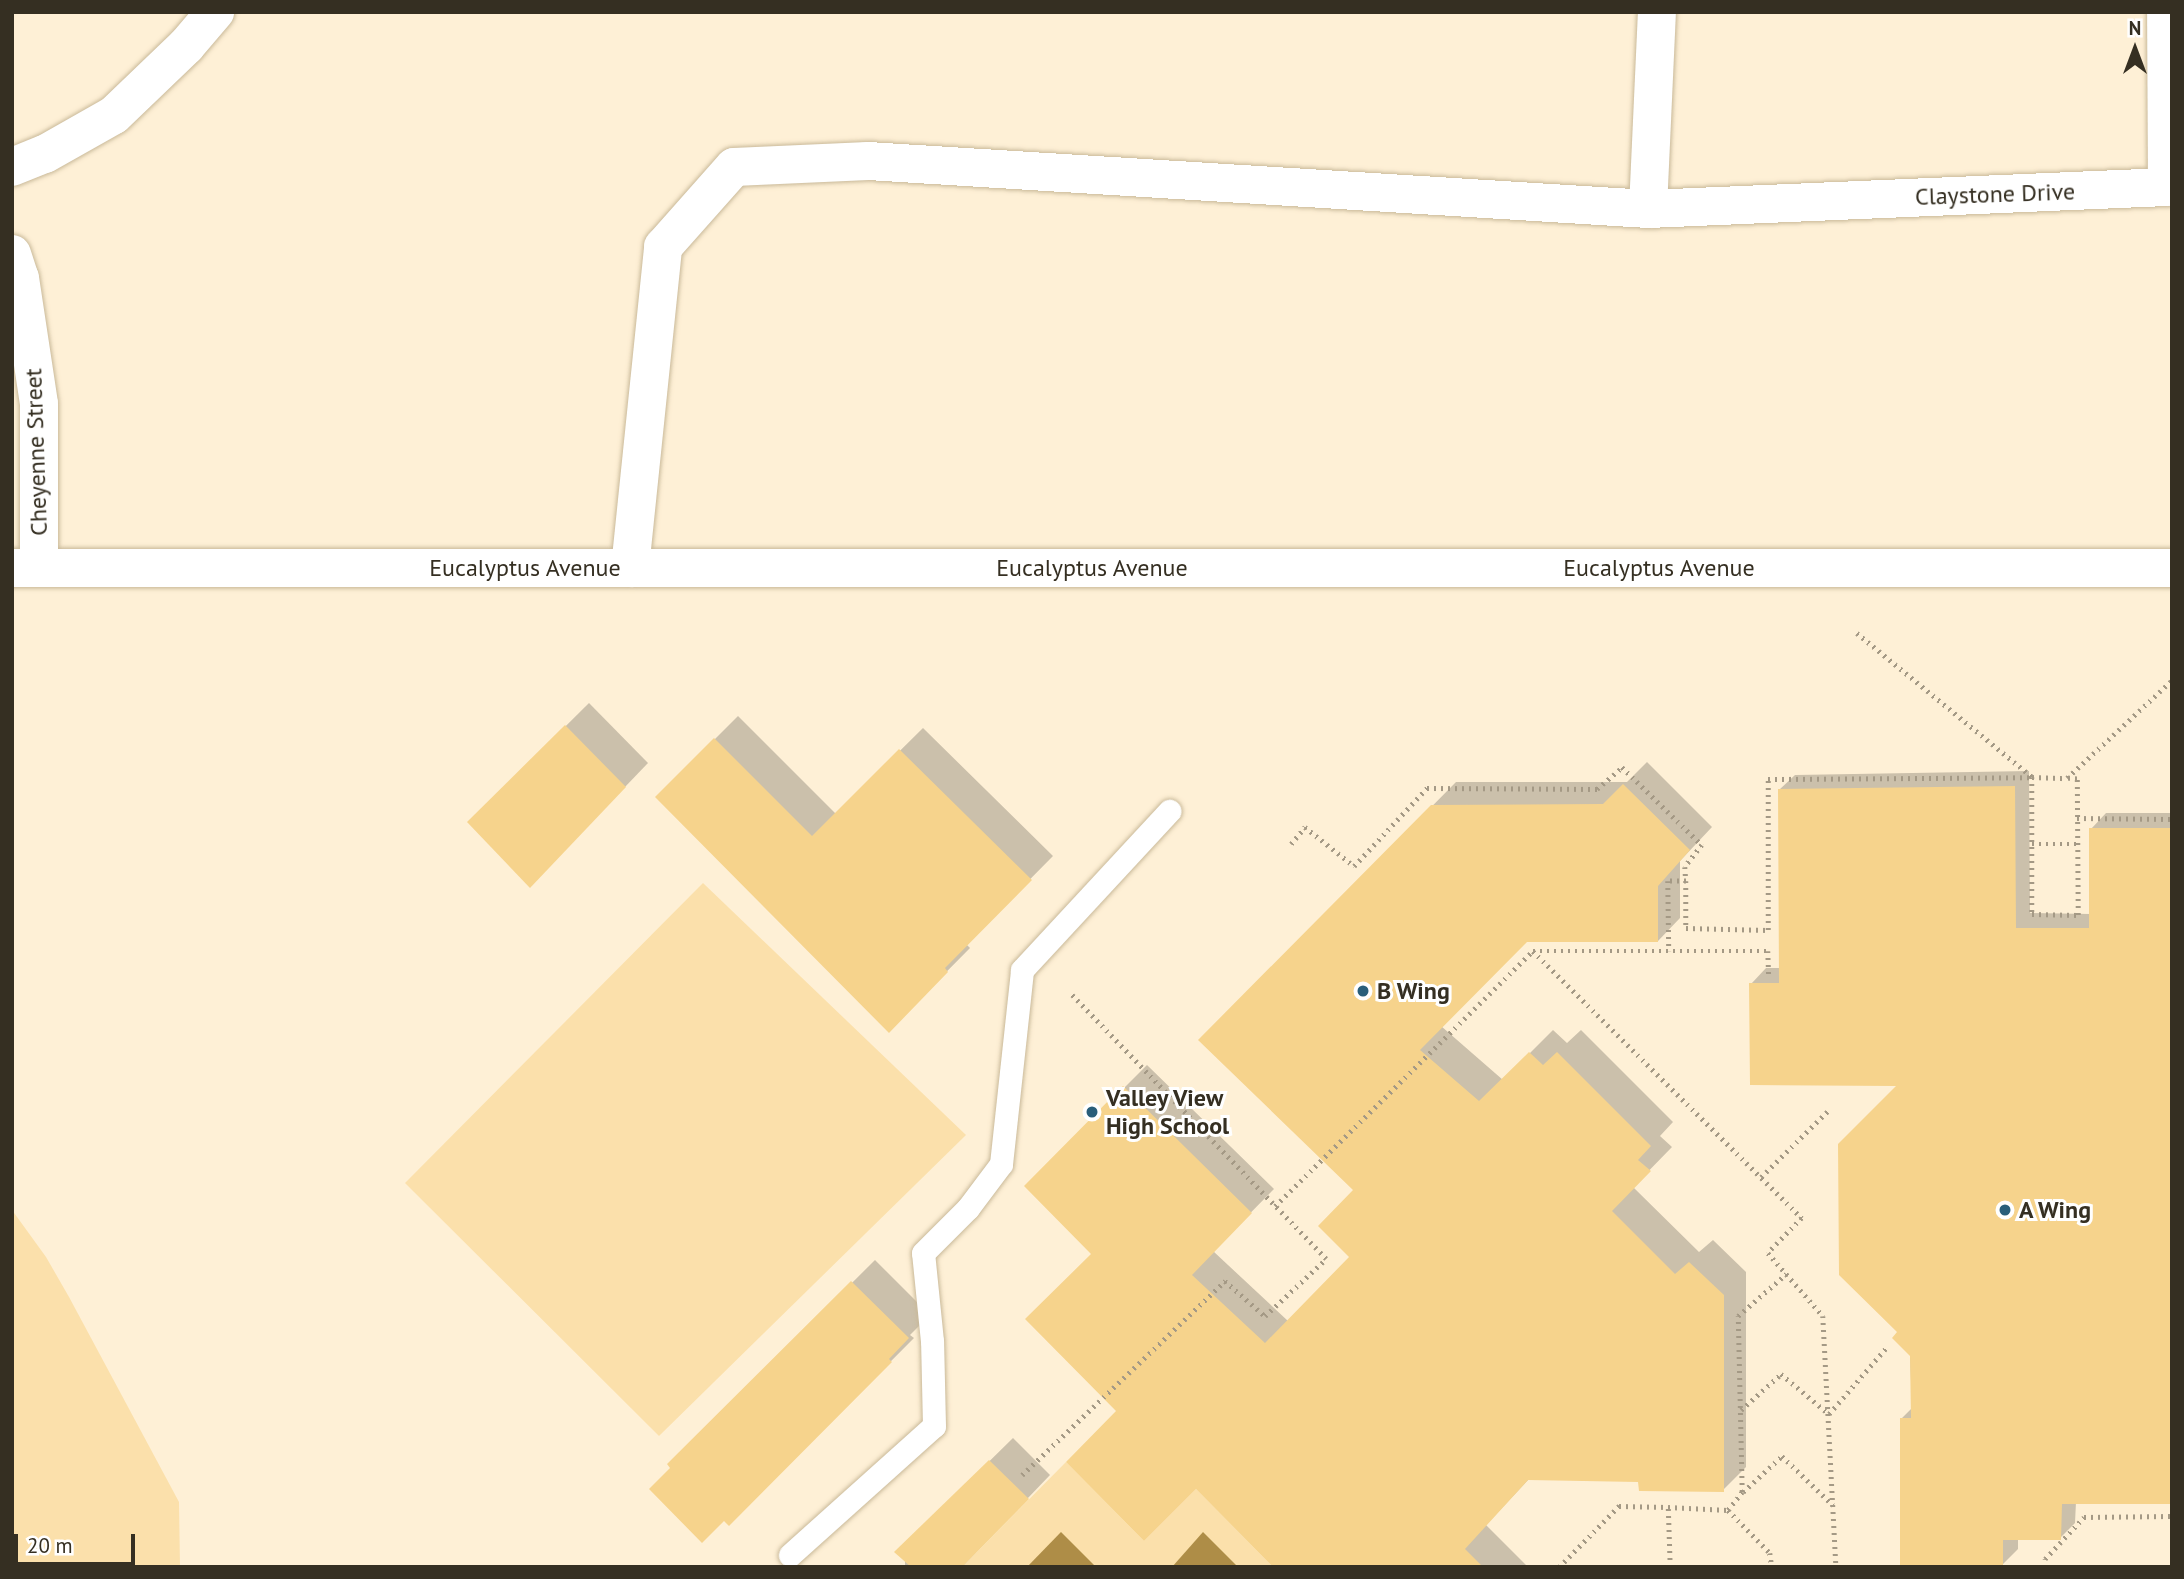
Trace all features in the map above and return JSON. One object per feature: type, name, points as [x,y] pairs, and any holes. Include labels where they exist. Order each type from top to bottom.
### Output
[{"type":"street","points":[[12,167],[45,154],[114,115],[186,46],[215,12]]},
{"type":"street","points":[[630,568],[663,247],[734,167],[868,161],[1648,209],[1657,12]]},
{"type":"street","name":"Claystone Drive","points":[[1648,209],[2167,187],[2166,12]]},
{"type":"street","name":"Cheyenne Street","points":[[12,254],[20,278],[39,404],[26,568]]},
{"type":"street","name":"Eucalyptus Avenue","points":[[26,568],[2172,568]]},
{"type":"lane","points":[[790,1555],[933,1426],[932,1341],[923,1252],[968,1208],[1001,1164],[1022,970],[1169,811]]},
{"type":"path","points":[[1857,633],[2032,777]]},
{"type":"path","points":[[2067,778],[2172,680]]},
{"type":"path","points":[[1292,844],[1305,827],[1354,866],[1427,788],[1597,789],[1622,766],[1702,845],[1685,867],[1686,928],[1768,930],[1768,779],[2032,777],[2067,778],[2077,779],[2078,915],[2032,914],[2032,777]]},
{"type":"path","points":[[2077,818],[2172,819]]},
{"type":"path","points":[[2032,844],[2078,844]]},
{"type":"path","points":[[1669,951],[1668,881],[1686,881]]},
{"type":"path","points":[[1533,951],[1802,1218],[1768,1252],[1822,1317],[1836,1567]]},
{"type":"path","points":[[1275,1206],[1533,951],[1768,951],[1769,978]]},
{"type":"path","points":[[1022,1475],[1225,1280],[1265,1317],[1326,1259],[1070,993]]},
{"type":"path","points":[[1761,1177],[1830,1109]]},
{"type":"path","points":[[1742,1492],[1738,1316],[1786,1274]]},
{"type":"path","points":[[1829,1414],[1886,1348]]},
{"type":"path","points":[[1740,1410],[1781,1374],[1829,1414]]},
{"type":"path","points":[[1728,1510],[1742,1492],[1782,1456],[1834,1506]]},
{"type":"path","points":[[1559,1567],[1619,1506],[1728,1510],[1770,1553],[1772,1567]]},
{"type":"path","points":[[1668,1507],[1670,1567]]},
{"type":"path","points":[[2045,1567],[2045,1559],[2084,1517],[2172,1516]]},
{"type":"shaded area","points":[[703,883],[966,1135],[659,1436],[405,1183]]},
{"type":"shaded area","points":[[12,1210],[46,1257],[69,1297],[179,1502],[180,1567],[12,1567]]},
{"type":"shaded area","points":[[1066,1462],[1144,1541],[1196,1489],[1273,1567],[962,1567]]},
{"type":"shaded area","points":[[1061,1532],[1096,1567],[1027,1567]]},
{"type":"shaded area","points":[[1203,1532],[1238,1567],[1172,1567]]},
{"type":"building","points":[[565,725],[626,787],[530,888],[467,822]]},
{"type":"building","points":[[714,738],[812,836],[899,749],[1032,880],[945,968],[948,972],[889,1033],[655,797]]},
{"type":"building","points":[[1623,784],[1690,850],[1658,886],[1658,942],[1527,942],[1420,1050],[1479,1101],[1529,1052],[1543,1065],[1557,1052],[1651,1146],[1638,1160],[1651,1171],[1612,1211],[1675,1274],[1689,1262],[1724,1295],[1724,1492],[1639,1491],[1638,1482],[1528,1480],[1465,1549],[1483,1567],[1273,1567],[1196,1489],[1144,1541],[1066,1462],[1116,1411],[1025,1319],[1091,1254],[1024,1186],[1123,1086],[1252,1213],[1192,1275],[1265,1343],[1349,1257],[1318,1226],[1353,1190],[1198,1040],[1431,805],[1603,804]]},
{"type":"building","name":"A Wing","points":[[2015,786],[2016,928],[2089,928],[2089,828],[2172,828],[2172,1504],[2062,1504],[2061,1540],[2003,1540],[2003,1566],[1900,1567],[1900,1418],[1911,1418],[1910,1356],[1892,1338],[1897,1332],[1839,1275],[1838,1144],[1896,1086],[1750,1085],[1749,983],[1779,983],[1778,789]]},
{"type":"building","points":[[851,1281],[909,1338],[889,1359],[892,1362],[729,1526],[724,1521],[702,1543],[649,1489],[670,1468],[667,1464]]},
{"type":"building","points":[[989,1460],[1029,1499],[962,1567],[911,1567],[894,1552]]},
{"type":"place","name":"B Wing","points":[[1363,991]]},
{"type":"place","name":"Valley View High School","points":[[1092,1112]]},
{"type":"place","name":"A Wing","points":[[2005,1210]]}]
